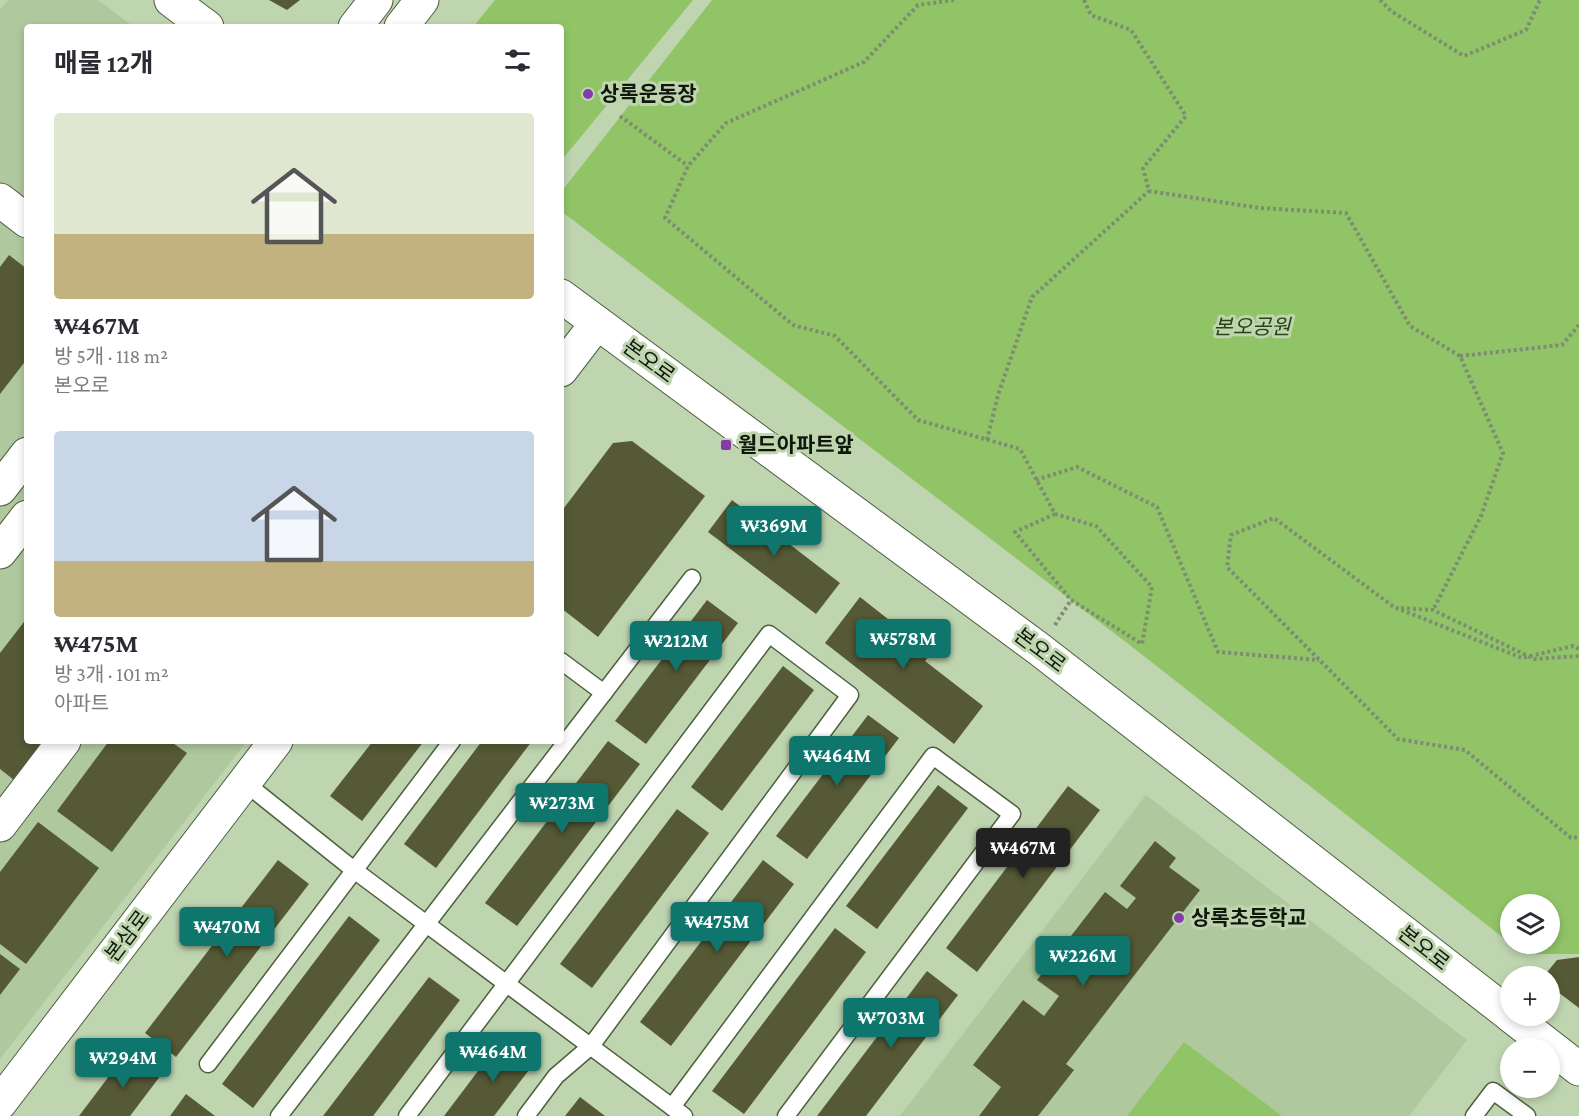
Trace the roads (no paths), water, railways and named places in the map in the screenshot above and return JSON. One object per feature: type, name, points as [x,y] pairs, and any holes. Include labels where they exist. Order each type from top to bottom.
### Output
[{"type":"street","points":[[357,24],[376,0]]},
{"type":"street","points":[[403,24],[422,0]]},
{"type":"street","name":"본오로","points":[[564,298],[1039,649],[1500,1007]]},
{"type":"street","points":[[564,366],[597,323]]},
{"type":"street","points":[[0,489],[24,458]]},
{"type":"street","points":[[0,552],[24,521]]},
{"type":"street","points":[[0,825],[62,744]]},
{"type":"street","name":"본삼로","points":[[0,1103],[274,744]]},
{"type":"street","name":"본오로","points":[[1524,1026],[1579,1069]]},
{"type":"lane","points":[[279,1116],[692,578]]},
{"type":"lane","points":[[407,1116],[768,634],[850,695],[591,1046],[556,1076],[526,1116]]},
{"type":"lane","points":[[564,663],[604,693]]},
{"type":"lane","points":[[208,1064],[450,744]]},
{"type":"lane","points":[[244,782],[354,870],[678,1111],[933,756],[1012,814],[786,1116]]},
{"type":"lane","points":[[1474,1116],[1493,1091],[1527,1116]]},
{"type":"place","name":"상록운동장","points":[[588,94]]},
{"type":"place","name":"월드아파트앞","points":[[726,445]]},
{"type":"place","name":"상록초등학교","points":[[1179,918]]},
{"type":"park label","name":"본오공원","points":[[1252,327]]}]
